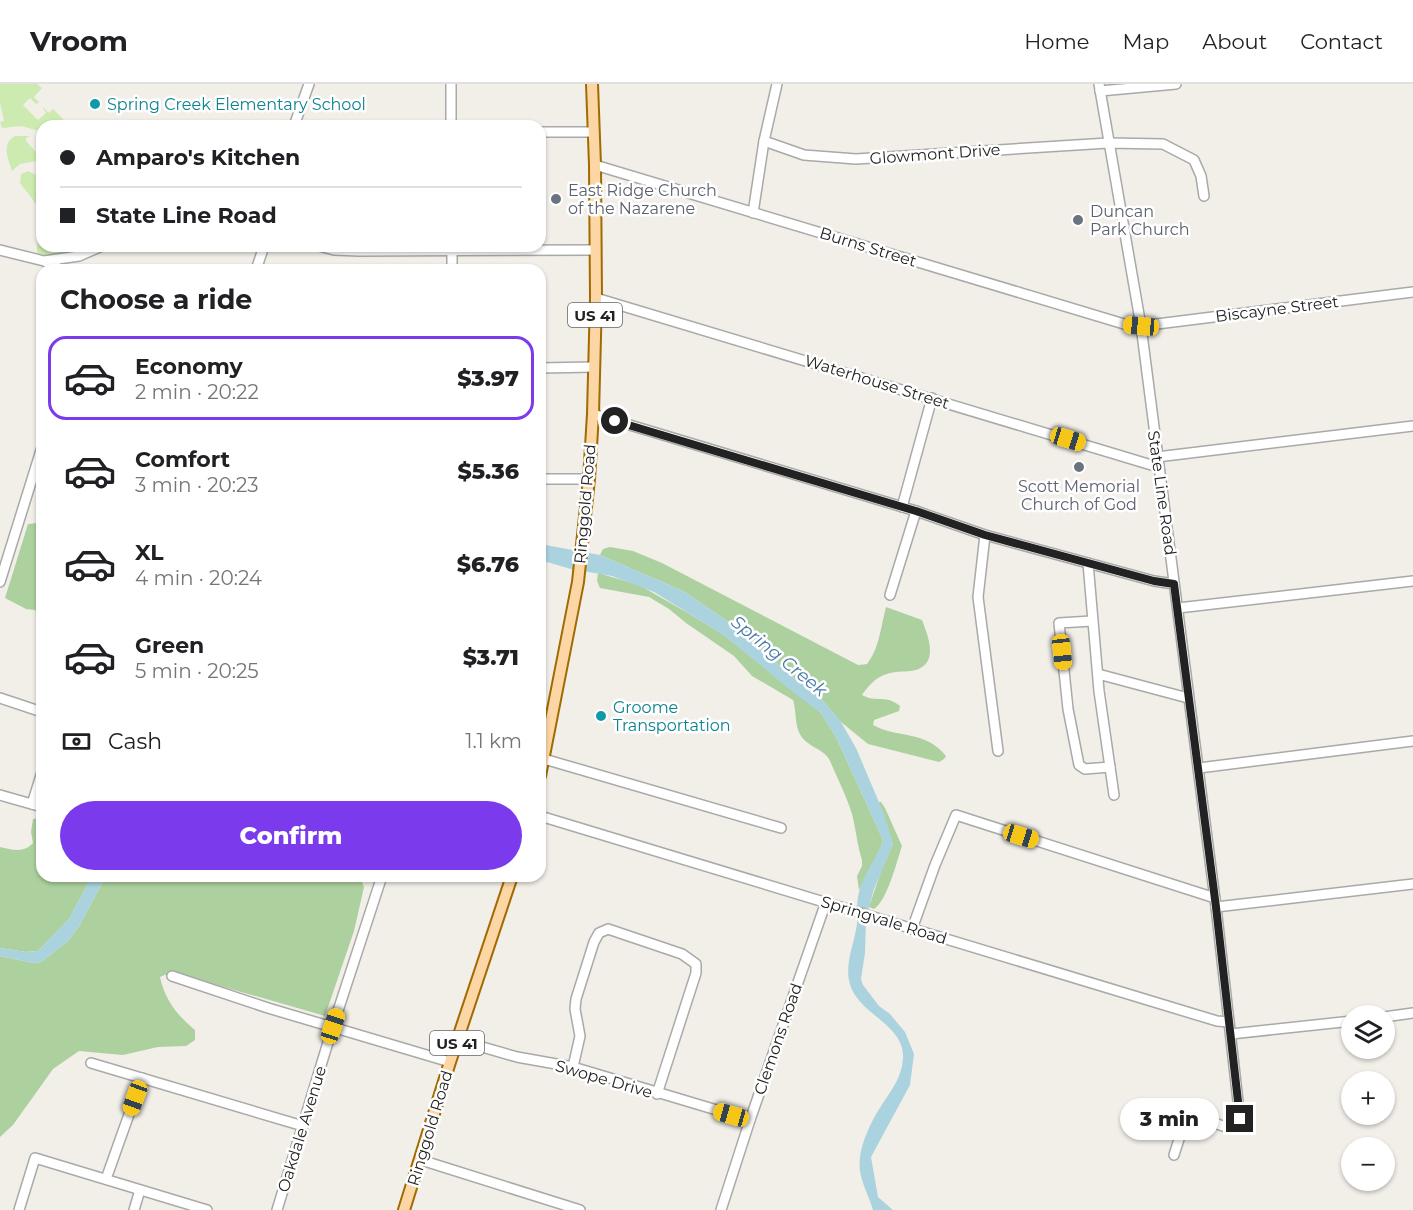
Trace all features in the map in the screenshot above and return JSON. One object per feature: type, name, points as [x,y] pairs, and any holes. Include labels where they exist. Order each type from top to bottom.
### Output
[{"type":"main road","name":"Ringgold Road","points":[[546,749],[578,582],[589,479],[596,298],[592,84]]},
{"type":"main road","name":"Ringgold Road","points":[[404,1210],[510,882]]},
{"type":"street","points":[[296,120],[309,84]]},
{"type":"street","points":[[451,84],[451,120]]},
{"type":"street","points":[[753,213],[764,141],[777,84]]},
{"type":"street","points":[[1100,88],[1176,84]]},
{"type":"street","name":"State Line Road","points":[[1100,88],[1141,326],[1216,902],[1240,1119],[1235,1126],[1226,1126],[1187,1114]]},
{"type":"street","points":[[546,132],[593,132]]},
{"type":"street","name":"Glowmont Drive","points":[[764,141],[804,155],[856,159],[1108,143],[1163,144],[1194,160],[1201,176],[1204,196]]},
{"type":"street","name":"Burns Street","points":[[595,165],[1124,324],[1141,326]]},
{"type":"street","points":[[546,250],[594,250]]},
{"type":"street","points":[[1,252],[50,264]]},
{"type":"street","points":[[44,261],[79,256],[88,252]]},
{"type":"street","name":"Biscayne Street","points":[[1141,326],[1413,292]]},
{"type":"street","name":"Waterhouse Street","points":[[596,298],[1157,462]]},
{"type":"street","points":[[546,368],[594,367]]},
{"type":"street","points":[[902,507],[932,398]]},
{"type":"street","points":[[593,414],[916,511],[985,535],[1154,581],[1174,584]]},
{"type":"street","points":[[1157,462],[1413,426]]},
{"type":"street","points":[[0,582],[36,466]]},
{"type":"street","points":[[546,479],[589,479]]},
{"type":"street","points":[[891,595],[916,511]]},
{"type":"street","points":[[985,535],[978,597],[998,751]]},
{"type":"street","points":[[1088,563],[1099,691],[1114,795]]},
{"type":"street","points":[[1178,608],[1413,581]]},
{"type":"street","points":[[1092,621],[1059,623],[1068,709],[1079,765],[1085,769],[1110,767]]},
{"type":"street","points":[[1098,674],[1188,698]]},
{"type":"street","points":[[1099,691],[1115,678]]},
{"type":"street","points":[[0,698],[36,710]]},
{"type":"street","points":[[1199,768],[1413,741]]},
{"type":"street","points":[[546,760],[781,828]]},
{"type":"street","points":[[0,795],[36,806]]},
{"type":"street","points":[[912,929],[956,815],[1216,902],[1413,884]]},
{"type":"street","name":"Springvale Road","points":[[546,818],[1217,1022],[1229,1022]]},
{"type":"street","name":"Oakdale Avenue","points":[[277,1210],[380,882]]},
{"type":"street","name":"Clemons Road","points":[[721,1210],[826,902]]},
{"type":"street","points":[[573,1067],[580,1036],[575,1009],[576,999],[594,942],[599,933],[608,929],[682,954],[696,964],[696,974],[657,1094]]},
{"type":"street","points":[[172,976],[268,1008],[450,1062]]},
{"type":"street","points":[[1395,1015],[1413,1013]]},
{"type":"street","points":[[1231,1034],[1341,1022]]},
{"type":"street","name":"Swope Drive","points":[[458,1040],[517,1057],[573,1067],[750,1120]]},
{"type":"street","points":[[91,1063],[303,1126]]},
{"type":"street","points":[[106,1179],[142,1078]]},
{"type":"street","points":[[1160,1106],[1187,1114],[1174,1155]]},
{"type":"street","points":[[19,1210],[35,1158],[207,1210]]},
{"type":"street","points":[[421,1160],[580,1210]]},
{"type":"street","points":[[134,1210],[140,1190]]},
{"type":"green space","points":[[0,84],[37,84],[42,88],[34,97],[39,102],[36,104],[30,98],[23,105],[38,120],[36,120],[36,130],[22,126],[2,128],[0,122],[4,121],[0,103]]},
{"type":"green space","points":[[42,106],[49,113],[53,109],[64,120],[38,120],[46,113]]},
{"type":"green space","points":[[15,136],[30,136],[26,138],[26,141],[36,152],[36,161],[20,164],[12,171],[7,147]]},
{"type":"green space","points":[[28,171],[36,175],[36,204],[20,183],[21,174]]},
{"type":"green space","points":[[37,252],[73,252],[51,255],[37,254]]},
{"type":"green space","points":[[36,523],[36,611],[26,609],[5,598],[28,524]]},
{"type":"green space","points":[[610,547],[633,551],[662,563],[858,665],[867,664],[871,658],[886,607],[922,620],[930,650],[926,663],[911,671],[893,672],[879,677],[862,695],[890,700],[900,706],[899,711],[874,720],[873,725],[920,738],[938,747],[946,756],[939,762],[868,744],[841,722],[822,700],[730,623],[683,591],[600,555],[603,549]]},
{"type":"green space","points":[[598,573],[639,585],[724,635],[821,713],[836,737],[883,840],[859,890],[857,876],[862,860],[850,808],[829,758],[801,736],[797,727],[793,700],[752,676],[734,656],[649,597],[600,588],[597,581]]},
{"type":"green space","points":[[878,802],[881,802],[885,808],[902,846],[887,890],[879,905],[874,909],[869,907],[893,844]]},
{"type":"green space","points":[[33,819],[36,819],[36,882],[89,882],[69,919],[38,951],[26,952],[0,948],[0,847],[18,850],[30,846],[33,843],[31,832]]},
{"type":"green space","points":[[103,882],[362,882],[364,887],[354,931],[325,1016],[172,972],[160,977],[162,985],[173,1007],[195,1030],[195,1040],[186,1046],[158,1047],[123,1055],[79,1051],[53,1069],[13,1125],[0,1137],[0,956],[34,963],[41,962],[68,941],[79,926]]},
{"type":"water","points":[[546,545],[600,555],[683,591],[730,623],[822,700],[841,722],[856,748],[884,814],[893,844],[874,889],[866,919],[865,953],[861,979],[879,1006],[890,1014],[905,1032],[914,1054],[910,1085],[871,1157],[878,1197],[893,1210],[873,1210],[862,1181],[860,1162],[870,1127],[899,1076],[903,1058],[902,1048],[892,1031],[855,995],[848,968],[857,924],[859,892],[883,840],[836,737],[821,713],[724,635],[654,592],[612,576],[571,569],[546,562]]},
{"type":"water","points":[[89,882],[103,882],[79,926],[68,941],[41,962],[34,963],[0,956],[0,948],[26,952],[38,951],[69,919]]},
{"type":"place","name":"Spring Creek Elementary School","points":[[95,104]]},
{"type":"place","name":"East Ridge Church of the Nazarene","points":[[556,199]]},
{"type":"place","name":"Duncan Park Church","points":[[1078,220]]},
{"type":"place","name":"Scott Memorial Church of God","points":[[1079,467]]},
{"type":"place","name":"Groome Transportation","points":[[601,716]]},
{"type":"route","points":[[615,421],[916,511],[985,535],[1154,581],[1174,584],[1199,768],[1240,1119]]},
{"type":"water label","name":"Spring Creek","points":[[779,656]]}]
